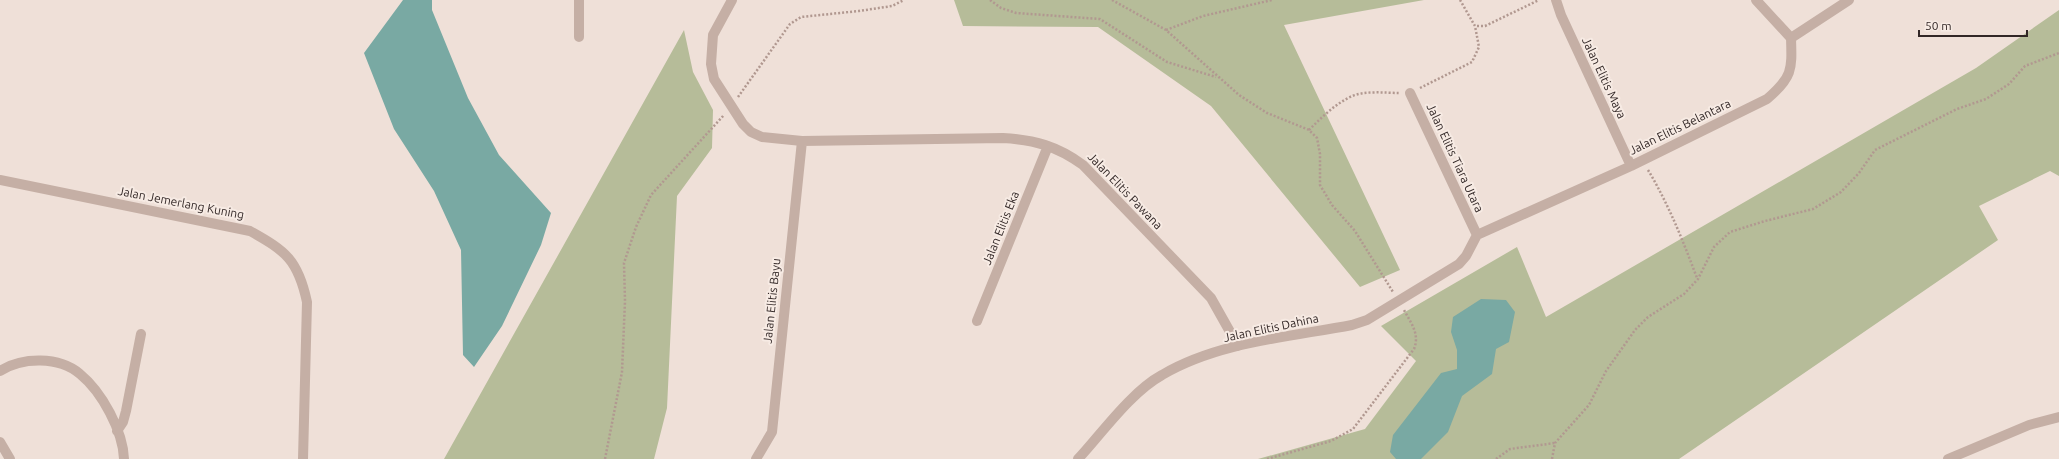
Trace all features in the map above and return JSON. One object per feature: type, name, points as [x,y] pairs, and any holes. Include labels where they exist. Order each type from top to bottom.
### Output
[{"type":"street","points":[[579,0],[579,37]]},
{"type":"street","name":"Jalan Elitis Pawana","points":[[732,0],[713,35],[711,64],[714,79],[731,107],[743,124],[751,132],[762,137],[802,141],[1003,138],[1029,139],[1067,153],[1083,165],[1211,298],[1238,346]]},
{"type":"street","name":"Jalan Elitis Maya","points":[[1556,0],[1561,15],[1635,164]]},
{"type":"street","points":[[1756,0],[1791,38],[1849,0]]},
{"type":"street","name":"Jalan Elitis Belantara","points":[[1477,235],[1635,164],[1768,99],[1783,86],[1791,71],[1791,38]]},
{"type":"street","name":"Jalan Elitis Tiara Utara","points":[[1410,93],[1477,235]]},
{"type":"street","name":"Jalan Elitis Bayu","points":[[756,459],[772,432],[802,141]]},
{"type":"street","name":"Jalan Elitis Eka","points":[[977,321],[1048,146]]},
{"type":"street","name":"Jalan Jemerlang Kuning","points":[[0,180],[250,230],[277,246],[296,265],[303,283],[307,302],[303,459]]},
{"type":"street","name":"Jalan Elitis Dahina","points":[[1078,459],[1137,394],[1161,375],[1192,360],[1238,346],[1352,325],[1367,320],[1458,264],[1466,256],[1477,235]]},
{"type":"street","points":[[117,430],[123,422],[126,411],[141,334]]},
{"type":"street","points":[[0,371],[10,364],[36,360],[58,362],[80,374],[106,404],[117,430],[124,459]]},
{"type":"street","points":[[1948,459],[2029,425],[2059,417]]},
{"type":"street","points":[[0,442],[10,459]]},
{"type":"path","points":[[605,459],[622,372],[625,301],[624,263],[636,227],[651,195],[731,107],[790,24],[801,17],[892,6],[904,0]]},
{"type":"path","points":[[990,0],[1001,8],[1016,13],[1100,19],[1167,62],[1219,78]]},
{"type":"path","points":[[1112,0],[1166,30],[1239,95],[1267,113],[1309,130],[1330,110],[1351,96],[1369,93],[1410,93],[1472,62],[1479,47],[1475,26],[1460,0]]},
{"type":"path","points":[[1166,30],[1203,16],[1272,0]]},
{"type":"path","points":[[1475,26],[1485,26],[1539,0]]},
{"type":"path","points":[[1552,459],[1555,443],[1589,405],[1606,372],[1635,330],[1648,317],[1684,294],[1698,279],[1714,247],[1730,232],[1765,221],[1813,209],[1841,192],[1859,173],[1875,150],[1957,109],[1986,100],[2009,84],[2025,66],[2059,53]]},
{"type":"path","points":[[1635,164],[1648,170],[1662,193],[1681,233],[1698,279]]},
{"type":"path","points":[[1496,459],[1510,449],[1555,443]]},
{"type":"green space","points":[[954,0],[1424,0],[1284,25],[1400,270],[1360,287],[1211,106],[1098,27],[963,26]]},
{"type":"green space","points":[[2059,10],[2059,176],[2050,171],[1979,206],[1998,240],[1679,459],[1258,459],[1365,429],[1416,361],[1381,326],[1517,247],[1546,317],[1976,68]]},
{"type":"green space","points":[[684,30],[693,72],[713,110],[712,148],[677,196],[667,408],[654,459],[444,459]]},
{"type":"water","points":[[403,0],[432,0],[432,10],[468,98],[499,155],[551,213],[541,245],[502,326],[474,367],[463,355],[461,250],[434,191],[394,129],[364,53]]},
{"type":"water","points":[[1481,299],[1506,300],[1515,312],[1509,342],[1496,349],[1492,374],[1462,396],[1448,432],[1421,459],[1396,459],[1390,452],[1393,435],[1441,373],[1457,369],[1457,350],[1451,332],[1453,317]]}]
